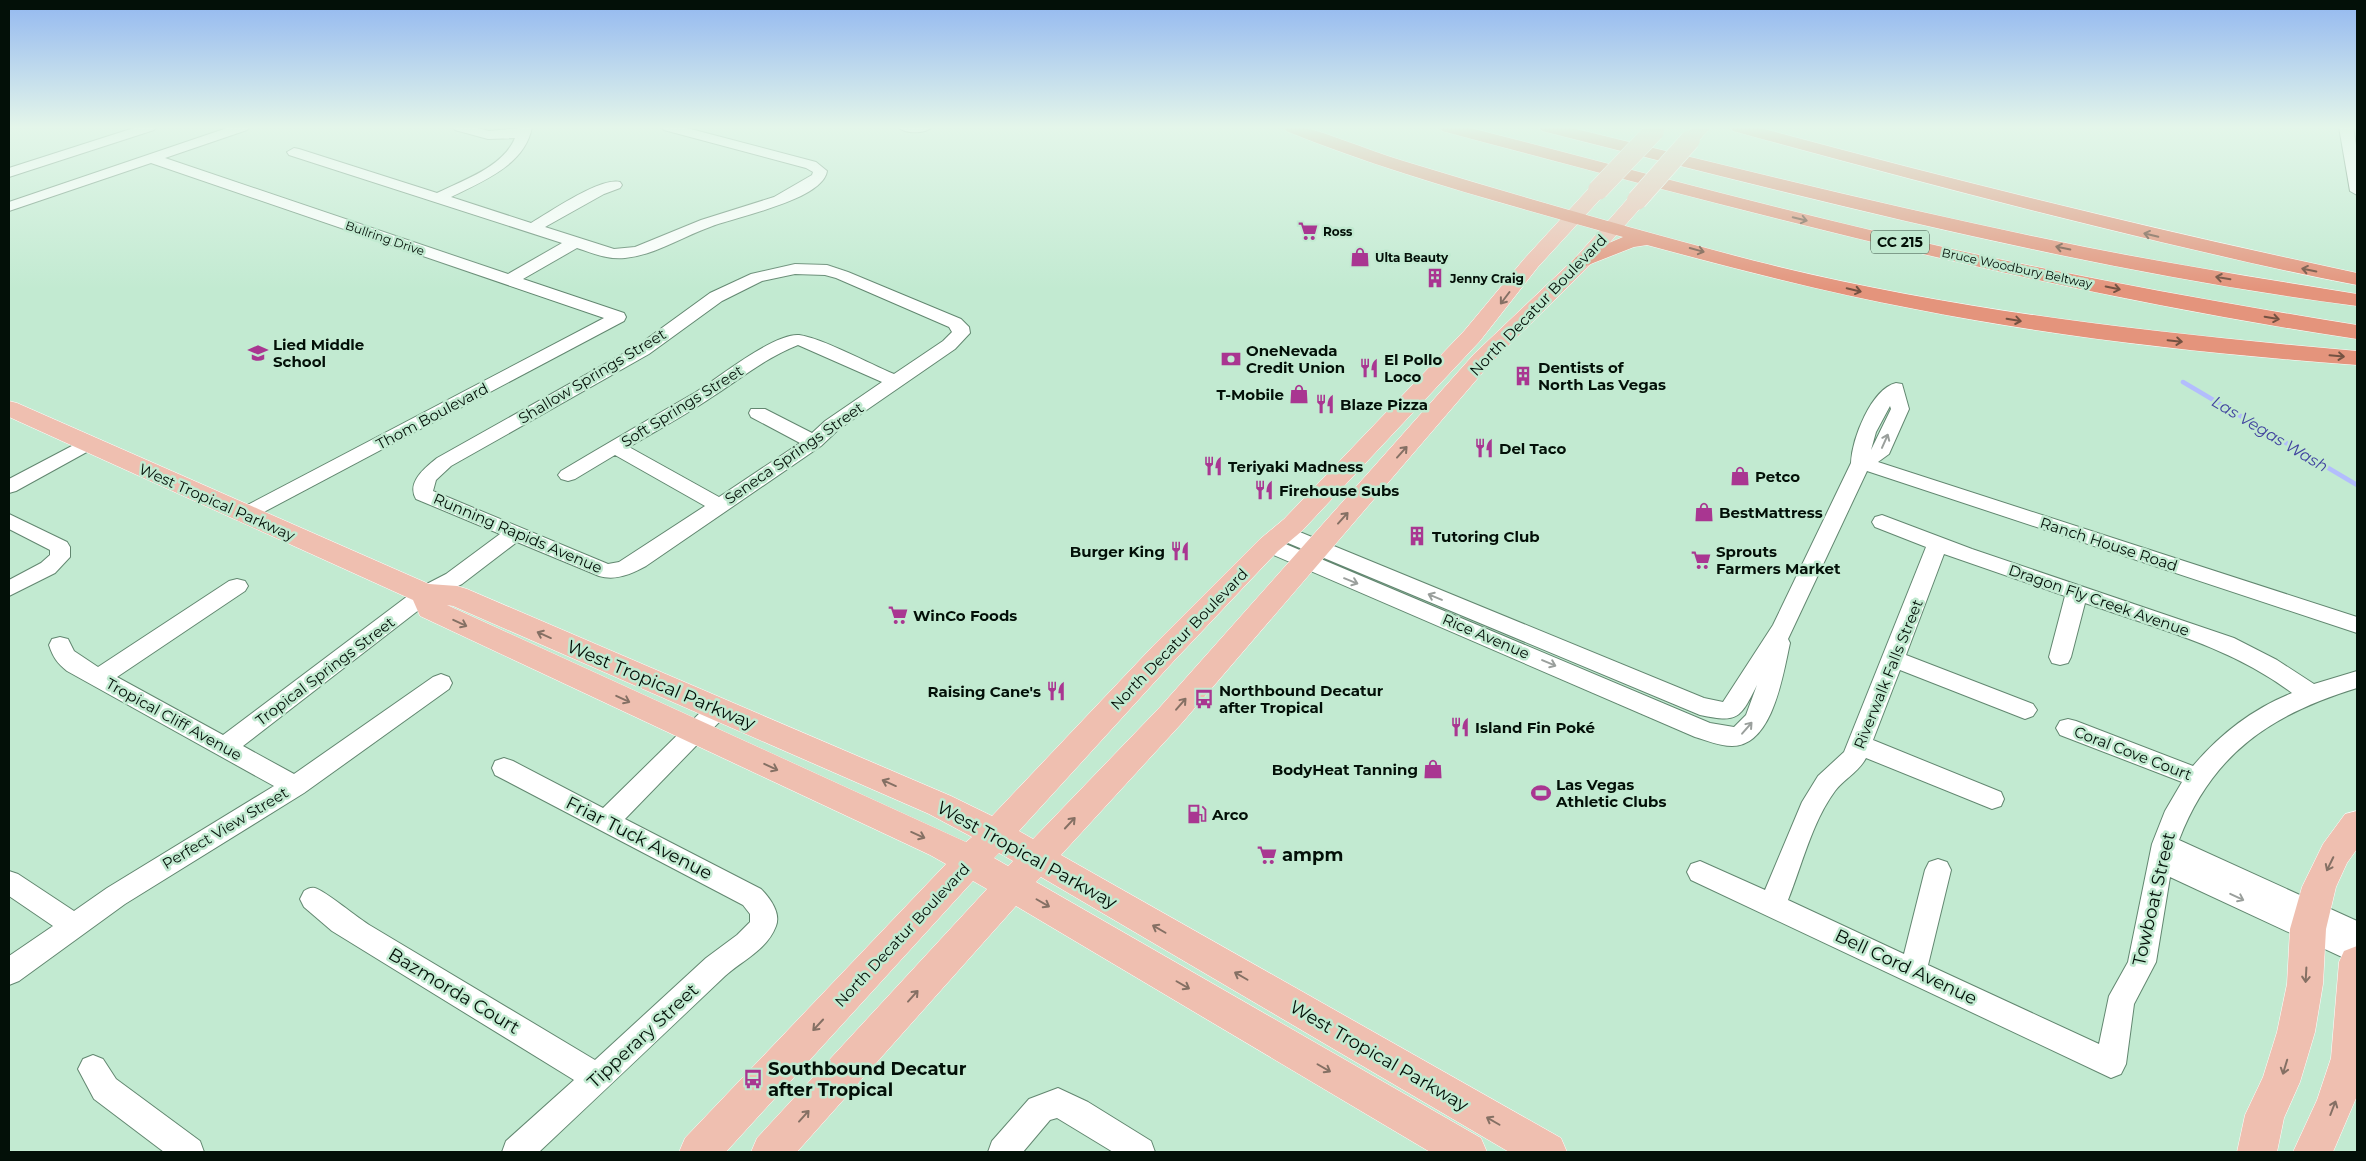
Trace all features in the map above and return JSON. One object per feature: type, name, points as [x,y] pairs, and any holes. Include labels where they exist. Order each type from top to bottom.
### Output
[{"type":"highway","points":[[1454,181],[1612,228],[1828,284],[1966,312],[2106,334],[2357,358]]},
{"type":"highway","name":"Bruce Woodbury Beltway","points":[[1656,181],[1799,219],[1966,258],[2184,303],[2357,332]]},
{"type":"highway","name":"Bruce Woodbury Beltway","points":[[1764,181],[1982,231],[2164,268],[2357,300]]},
{"type":"highway","points":[[1943,181],[2100,223],[2357,280]]},
{"type":"highway","points":[[1500,195],[1543,220],[1558,233]]},
{"type":"highway","points":[[1583,261],[1629,242],[1650,238]]},
{"type":"main road","name":"North Decatur Boulevard","points":[[699,1152],[1163,654],[1472,336],[1558,233],[1606,181]]},
{"type":"main road","name":"North Decatur Boulevard","points":[[772,1152],[1037,858],[1171,715],[1496,344],[1583,261],[1654,181]]},
{"type":"main road","name":"West Tropical Parkway","points":[[9,408],[425,594],[457,596],[940,805],[996,834],[1538,1150]]},
{"type":"main road","name":"West Tropical Parkway","points":[[425,594],[430,609],[942,845],[1467,1152]]},
{"type":"main road","points":[[535,658],[558,659],[602,669],[616,666]]},
{"type":"main road","points":[[2242,1152],[2265,1115],[2281,1082],[2296,1032],[2305,984],[2310,921],[2320,887],[2335,854],[2357,824]]},
{"type":"main road","points":[[2313,1152],[2335,1105],[2350,1058],[2357,962]]},
{"type":"main road","points":[[2257,1152],[2265,1115]]},
{"type":"street","points":[[9,207],[84,181]]},
{"type":"street","name":"Bullring Drive","points":[[219,181],[618,317]]},
{"type":"street","points":[[385,181],[612,254],[629,254],[645,250],[707,222],[767,204],[814,181]]},
{"type":"street","points":[[438,198],[469,181]]},
{"type":"street","points":[[534,228],[599,191],[615,185]]},
{"type":"street","points":[[510,280],[575,242]]},
{"type":"street","name":"Shallow Springs Street","points":[[423,484],[427,476],[444,462],[643,350],[716,297],[757,277],[795,270],[827,270],[955,322],[960,328],[961,333]]},
{"type":"street","name":"Thom Boulevard","points":[[245,515],[618,317]]},
{"type":"street","name":"Seneca Springs Street","points":[[623,570],[639,562],[814,442],[832,425],[949,345],[961,333]]},
{"type":"street","name":"Soft Springs Street","points":[[568,475],[705,394],[744,367],[778,347],[797,340],[817,346],[896,382]]},
{"type":"street","points":[[758,413],[814,442]]},
{"type":"street","points":[[9,487],[87,444]]},
{"type":"street","points":[[615,447],[720,506]]},
{"type":"street","name":"Ranch House Road","points":[[1783,628],[1861,463],[2357,625]]},
{"type":"street","name":"Running Rapids Avenue","points":[[423,484],[424,494],[606,571],[623,570]]},
{"type":"street","points":[[9,521],[60,547],[60,556],[48,568],[9,589]]},
{"type":"street","name":"Dragon Fly Creek Avenue","points":[[1882,522],[2243,651],[2286,675],[2309,694]]},
{"type":"street","name":"Tropical Springs Street","points":[[225,747],[425,594],[454,579],[477,553],[508,530]]},
{"type":"street","name":"Rice Avenue","points":[[1276,539],[1476,622],[1592,662],[1716,711],[1733,708],[1746,682],[1783,628]]},
{"type":"street","name":"Riverwalk Falls Street","points":[[1773,904],[1811,809],[1827,783],[1854,758],[1860,745],[1938,543]]},
{"type":"street","points":[[99,678],[237,586]]},
{"type":"street","points":[[2060,657],[2077,592]]},
{"type":"street","name":"Rice Avenue","points":[[1476,622],[1703,730],[1729,737],[1740,735],[1746,731],[1766,696],[1783,628]]},
{"type":"street","name":"Tropical Cliff Avenue","points":[[60,645],[64,656],[99,678],[295,786]]},
{"type":"street","points":[[1894,660],[2026,710]]},
{"type":"street","points":[[1592,662],[1700,722],[1703,730]]},
{"type":"street","name":"Towboat Street","points":[[2111,1064],[2123,998],[2139,969],[2163,853],[2178,806],[2198,778],[2220,753],[2251,724],[2268,713],[2309,694],[2357,679]]},
{"type":"street","name":"Perfect View Street","points":[[9,972],[74,924],[172,861],[295,786],[441,683]]},
{"type":"street","points":[[606,821],[718,709]]},
{"type":"street","name":"Coral Cove Court","points":[[2068,728],[2198,778]]},
{"type":"street","points":[[1860,745],[1992,799]]},
{"type":"street","name":"Friar Tuck Avenue","points":[[504,768],[752,897],[761,906],[764,918]]},
{"type":"street","points":[[2163,853],[2310,921],[2357,952]]},
{"type":"street","points":[[1913,971],[1938,870]]},
{"type":"street","name":"Bell Cord Avenue","points":[[1700,872],[1773,904],[2111,1064]]},
{"type":"street","points":[[9,882],[74,924]]},
{"type":"street","name":"Bazmorda Court","points":[[313,899],[361,935],[598,1078]]},
{"type":"street","name":"Tipperary Street","points":[[517,1152],[718,966],[749,940],[762,927],[764,918]]},
{"type":"street","points":[[2310,921],[2357,934]]},
{"type":"street","points":[[93,1069],[105,1089],[189,1152]]},
{"type":"street","points":[[1003,1152],[1040,1109],[1058,1103],[1078,1112],[1140,1152]]},
{"type":"waterway","name":"Las Vegas Wash","points":[[2185,383],[2183,382],[2357,485]]},
{"type":"place","name":"Ross","points":[[1308,231]]},
{"type":"place","name":"Ulta Beauty","points":[[1360,257]]},
{"type":"place","name":"Jenny Craig","points":[[1435,278]]},
{"type":"place","name":"Lied Middle School","points":[[258,353]]},
{"type":"place","name":"OneNevada Credit Union","points":[[1231,359]]},
{"type":"place","name":"El Pollo Loco","points":[[1369,368]]},
{"type":"place","name":"Dentists of North Las Vegas","points":[[1523,376]]},
{"type":"place","name":"T-Mobile","points":[[1299,394]]},
{"type":"place","name":"Blaze Pizza","points":[[1325,404]]},
{"type":"place","name":"Del Taco","points":[[1484,448]]},
{"type":"place","name":"Teriyaki Madness","points":[[1213,466]]},
{"type":"place","name":"Petco","points":[[1740,476]]},
{"type":"place","name":"Firehouse Subs","points":[[1264,490]]},
{"type":"place","name":"BestMattress","points":[[1704,512]]},
{"type":"place","name":"Tutoring Club","points":[[1417,536]]},
{"type":"place","name":"Burger King","points":[[1180,551]]},
{"type":"place","name":"Sprouts Farmers Market","points":[[1701,560]]},
{"type":"place","name":"WinCo Foods","points":[[898,615]]},
{"type":"place","name":"Raising Cane's","points":[[1056,691]]},
{"type":"place","name":"Northbound Decatur after Tropical","points":[[1204,699]]},
{"type":"place","name":"Island Fin Poké","points":[[1460,727]]},
{"type":"place","name":"BodyHeat Tanning","points":[[1433,769]]},
{"type":"place","name":"Las Vegas Athletic Clubs","points":[[1541,793]]},
{"type":"place","name":"Arco","points":[[1197,814]]},
{"type":"place","name":"ampm","points":[[1267,855]]},
{"type":"place","name":"Southbound Decatur after Tropical","points":[[753,1079]]}]
